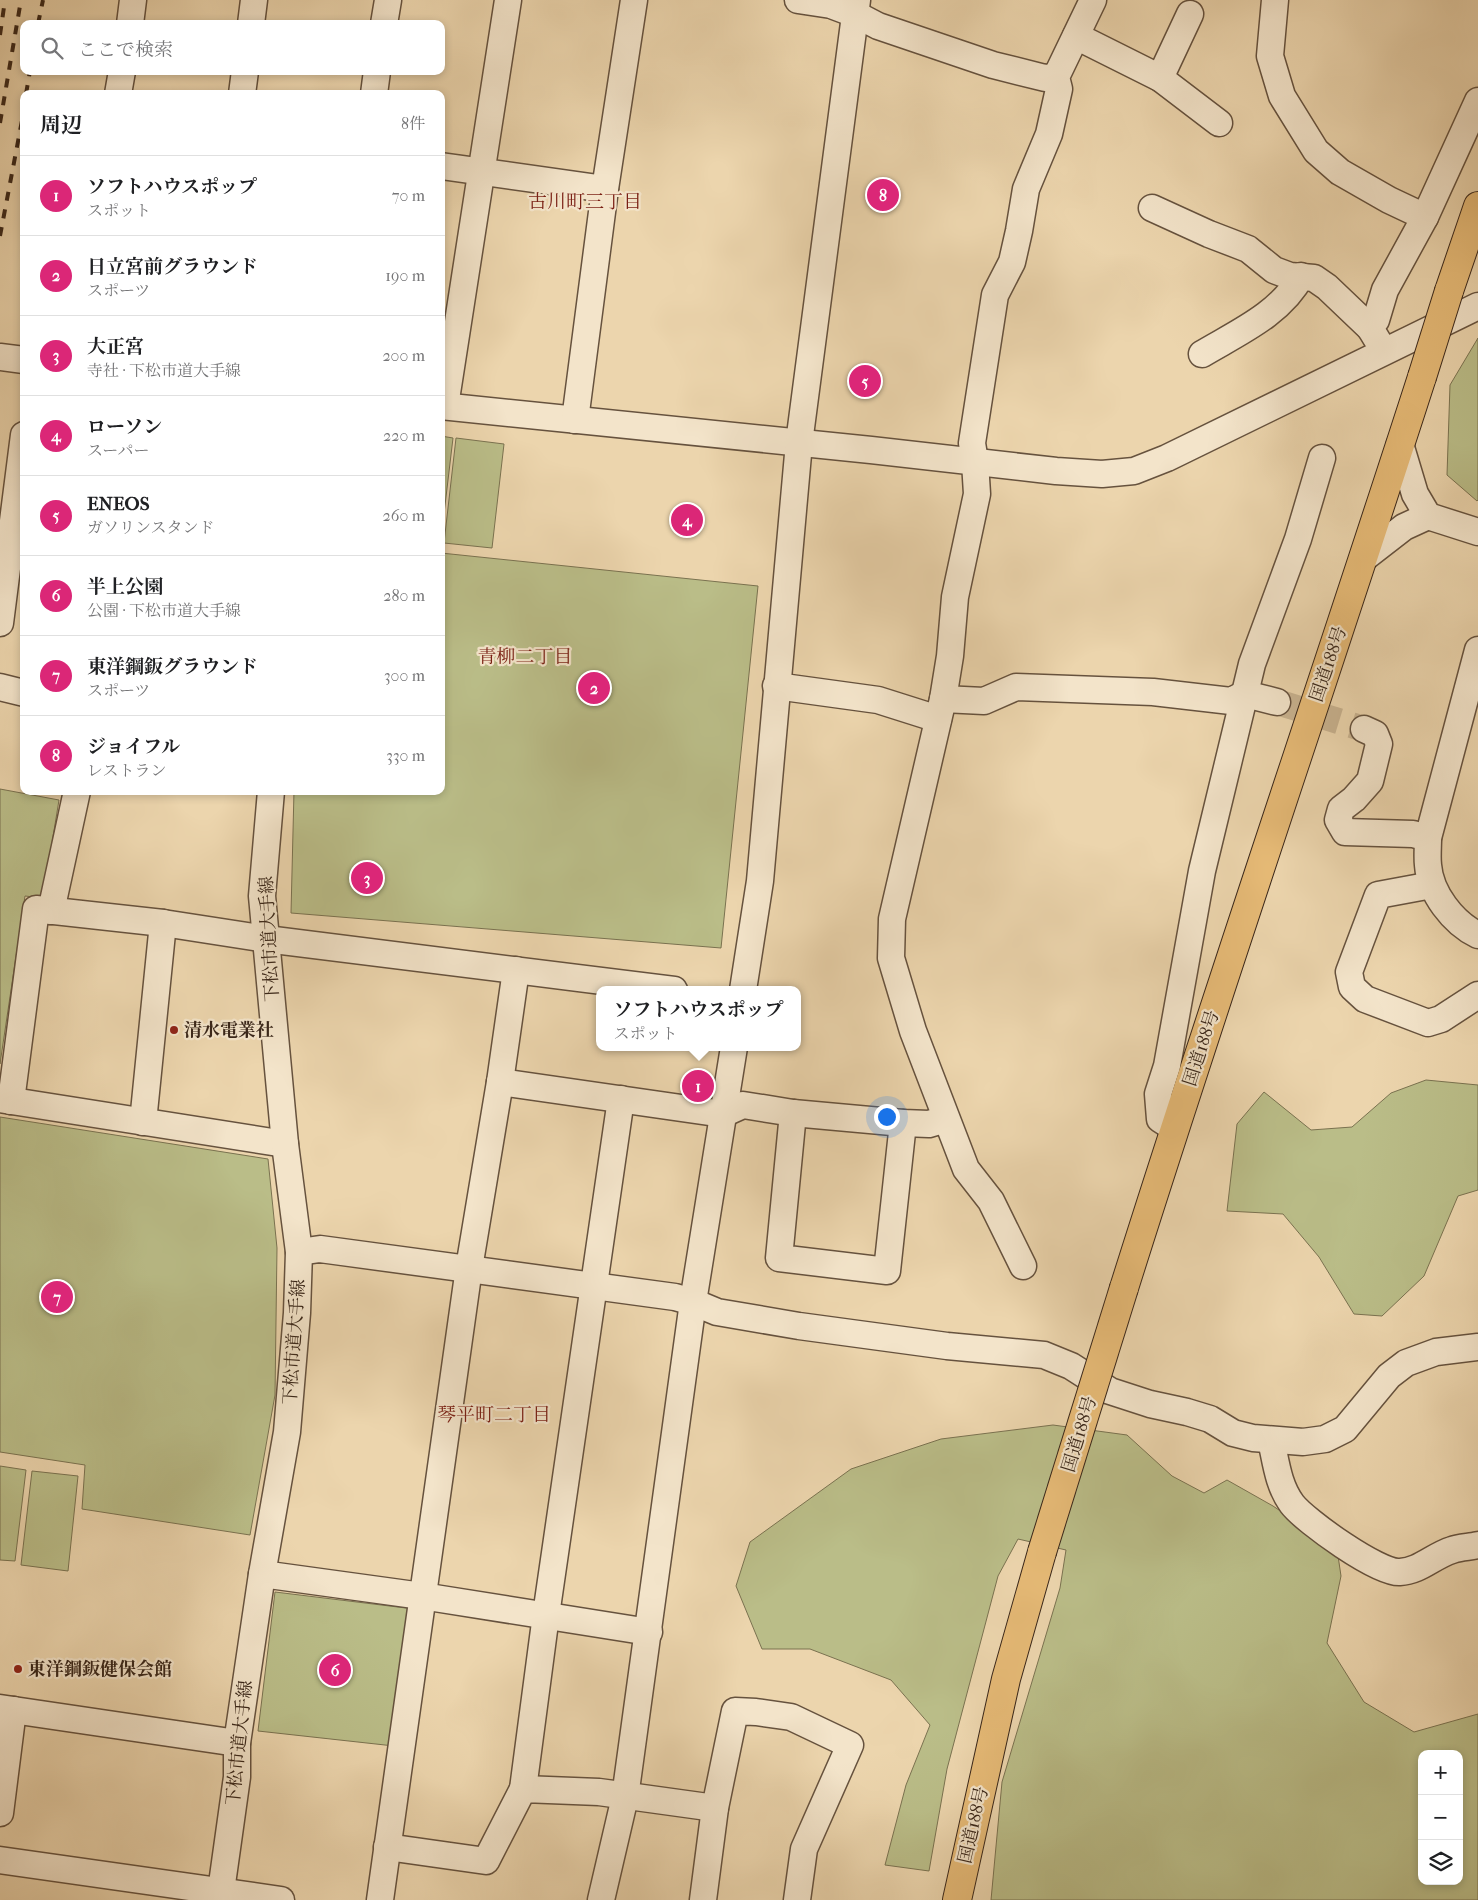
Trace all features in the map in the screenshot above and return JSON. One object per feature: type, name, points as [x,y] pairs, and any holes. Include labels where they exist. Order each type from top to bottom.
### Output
[{"type":"highway","name":"国道188号","points":[[957,1900],[1006,1679],[1042,1552],[1174,1128],[1364,558],[1478,206]]},
{"type":"street","points":[[130,20],[133,0]]},
{"type":"street","points":[[252,20],[254,0]]},
{"type":"street","points":[[385,20],[388,0]]},
{"type":"street","points":[[445,393],[508,0]]},
{"type":"street","points":[[575,420],[605,189],[634,0]]},
{"type":"street","points":[[798,0],[856,7],[878,26],[993,64],[1045,78],[1056,77]]},
{"type":"street","points":[[1023,1266],[991,1201],[966,1169],[946,1119],[913,1031],[891,958],[892,919],[941,709],[950,656],[955,597],[977,494],[972,443],[995,294],[1012,262],[1020,231],[1026,189],[1049,134],[1059,89],[1056,77],[1093,0]]},
{"type":"street","points":[[1275,0],[1270,56],[1282,96],[1316,151],[1340,172],[1389,200],[1425,217]]},
{"type":"street","points":[[744,986],[760,881],[799,444],[856,7]]},
{"type":"street","points":[[1160,78],[1190,14]]},
{"type":"street","points":[[1076,36],[1160,78],[1219,123]]},
{"type":"street","points":[[119,90],[121,75]]},
{"type":"street","points":[[243,90],[244,75]]},
{"type":"street","points":[[375,90],[376,75]]},
{"type":"street","points":[[1370,328],[1376,320],[1385,290],[1425,217],[1478,101]]},
{"type":"street","points":[[445,167],[605,189]]},
{"type":"street","points":[[1152,208],[1209,234],[1248,249],[1274,270],[1290,276],[1314,278],[1327,287],[1370,328],[1384,352]]},
{"type":"street","points":[[1202,354],[1263,318],[1293,290],[1300,276]]},
{"type":"street","points":[[445,406],[1056,472],[1102,474],[1134,471],[1167,458],[1478,306]]},
{"type":"street","points":[[0,357],[20,360]]},
{"type":"street","points":[[1400,444],[1414,494],[1428,516],[1478,532]]},
{"type":"street","points":[[1174,1128],[1160,1119],[1158,1094],[1166,1066],[1202,871],[1252,664],[1298,539],[1322,458]]},
{"type":"street","points":[[0,623],[20,466]]},
{"type":"street","points":[[1364,558],[1404,527],[1428,516]]},
{"type":"street","points":[[1478,650],[1428,838],[1428,866],[1432,885],[1448,911],[1478,935]]},
{"type":"street","points":[[776,686],[941,709],[984,701],[1016,687],[1153,692],[1231,700],[1245,694],[1277,702]]},
{"type":"street","points":[[0,687],[20,692]]},
{"type":"street","points":[[1364,729],[1375,734],[1379,744],[1370,781],[1354,799],[1341,809],[1338,820],[1345,832],[1413,834],[1428,838]]},
{"type":"street","points":[[52,911],[76,795]]},
{"type":"street","name":"下松市道大手線","points":[[221,1891],[237,1777],[237,1743],[262,1574],[287,1432],[297,1313],[299,1252],[286,1144],[262,896],[271,795]]},
{"type":"street","points":[[1432,885],[1378,895],[1349,972],[1352,987],[1365,999],[1428,1023],[1441,1019],[1478,995]]},
{"type":"street","points":[[286,1144],[6,1100],[36,909],[163,923],[266,939],[642,986]]},
{"type":"street","points":[[143,1122],[163,923]]},
{"type":"street","points":[[380,1900],[469,1268],[500,1082],[516,970]]},
{"type":"street","points":[[601,1900],[625,1797],[694,1302],[733,1051]]},
{"type":"street","points":[[500,1082],[723,1114],[743,1105],[793,1113],[903,1123],[929,1124],[946,1119]]},
{"type":"street","points":[[387,1847],[486,1861],[523,1789],[546,1615],[621,1099]]},
{"type":"street","points":[[793,1113],[779,1258],[887,1271],[903,1123]]},
{"type":"street","points":[[299,1252],[320,1249],[469,1268],[675,1297],[694,1302],[717,1312],[799,1326],[947,1346],[1044,1355],[1071,1366],[1110,1391],[1150,1404],[1210,1419],[1233,1433],[1271,1440],[1303,1442],[1325,1439],[1345,1429],[1389,1376],[1406,1363],[1436,1352],[1478,1347]]},
{"type":"street","points":[[1271,1440],[1280,1484],[1293,1505],[1360,1557],[1396,1572],[1410,1572],[1452,1550],[1478,1545]]},
{"type":"street","points":[[262,1574],[422,1596],[649,1632]]},
{"type":"street","points":[[0,1813],[7,1709],[237,1743]]},
{"type":"street","points":[[703,1900],[716,1808],[735,1711],[791,1717],[850,1745],[804,1850],[797,1900]]},
{"type":"street","points":[[523,1789],[599,1792],[716,1808]]},
{"type":"street","points":[[0,1860],[281,1900]]},
{"type":"green space","points":[[1478,338],[1477,501],[1447,475],[1450,385]]},
{"type":"green space","points":[[445,437],[453,438],[445,505]]},
{"type":"green space","points":[[456,438],[504,444],[492,548],[445,543]]},
{"type":"green space","points":[[445,553],[758,586],[721,948],[291,913],[294,795],[445,795]]},
{"type":"green space","points":[[0,789],[20,793],[20,795],[32,795],[59,800],[43,898],[25,896],[0,1064]]},
{"type":"green space","points":[[1426,1080],[1478,1085],[1478,1190],[1458,1196],[1424,1276],[1382,1316],[1354,1314],[1319,1257],[1283,1214],[1227,1211],[1237,1124],[1264,1092],[1311,1130],[1352,1127],[1391,1093]]},
{"type":"green space","points":[[0,1117],[268,1159],[277,1248],[275,1395],[250,1535],[82,1509],[85,1465],[0,1452]]},
{"type":"green space","points":[[1053,1425],[1127,1435],[1172,1476],[1204,1493],[1227,1480],[1273,1506],[1337,1549],[1341,1576],[1327,1643],[1364,1702],[1414,1732],[1478,1714],[1478,1900],[991,1900],[1002,1782],[1060,1588],[1066,1550],[1018,1539],[998,1576],[947,1769],[929,1871],[885,1865],[906,1785],[930,1725],[891,1680],[810,1649],[762,1649],[736,1586],[750,1542],[851,1469],[941,1439]]},
{"type":"green space","points":[[0,1466],[26,1470],[15,1561],[0,1560]]},
{"type":"green space","points":[[32,1471],[78,1476],[68,1571],[21,1565]]},
{"type":"green space","points":[[275,1592],[414,1609],[394,1746],[258,1731]]},
{"type":"tunnel","points":[[1277,702],[1364,729]]},
{"type":"railway","points":[[0,35],[5,0]]},
{"type":"railway","points":[[0,123],[21,0]]},
{"type":"railway","points":[[39,20],[43,0]]},
{"type":"railway","points":[[27,90],[29,75]]},
{"type":"railway","points":[[0,236],[20,131]]},
{"type":"place","name":"ジョイフル","points":[[883,195]]},
{"type":"place","name":"ENEOS","points":[[865,381]]},
{"type":"place","name":"ローソン","points":[[687,520]]},
{"type":"place","name":"日立宮前グラウンド","points":[[594,688]]},
{"type":"place","name":"大正宮","points":[[367,878]]},
{"type":"place","name":"清水電業社","points":[[174,1030]]},
{"type":"place","name":"ソフトハウスポップ","points":[[698,1086]]},
{"type":"place","name":"東洋鋼鈑グラウンド","points":[[57,1297]]},
{"type":"place","name":"東洋鋼鈑健保会館","points":[[18,1669]]},
{"type":"place","name":"半上公園","points":[[335,1670]]},
{"type":"district","name":"古川町三丁目","points":[[585,201]]},
{"type":"district","name":"青柳二丁目","points":[[525,656]]},
{"type":"district","name":"琴平町二丁目","points":[[494,1414]]}]
